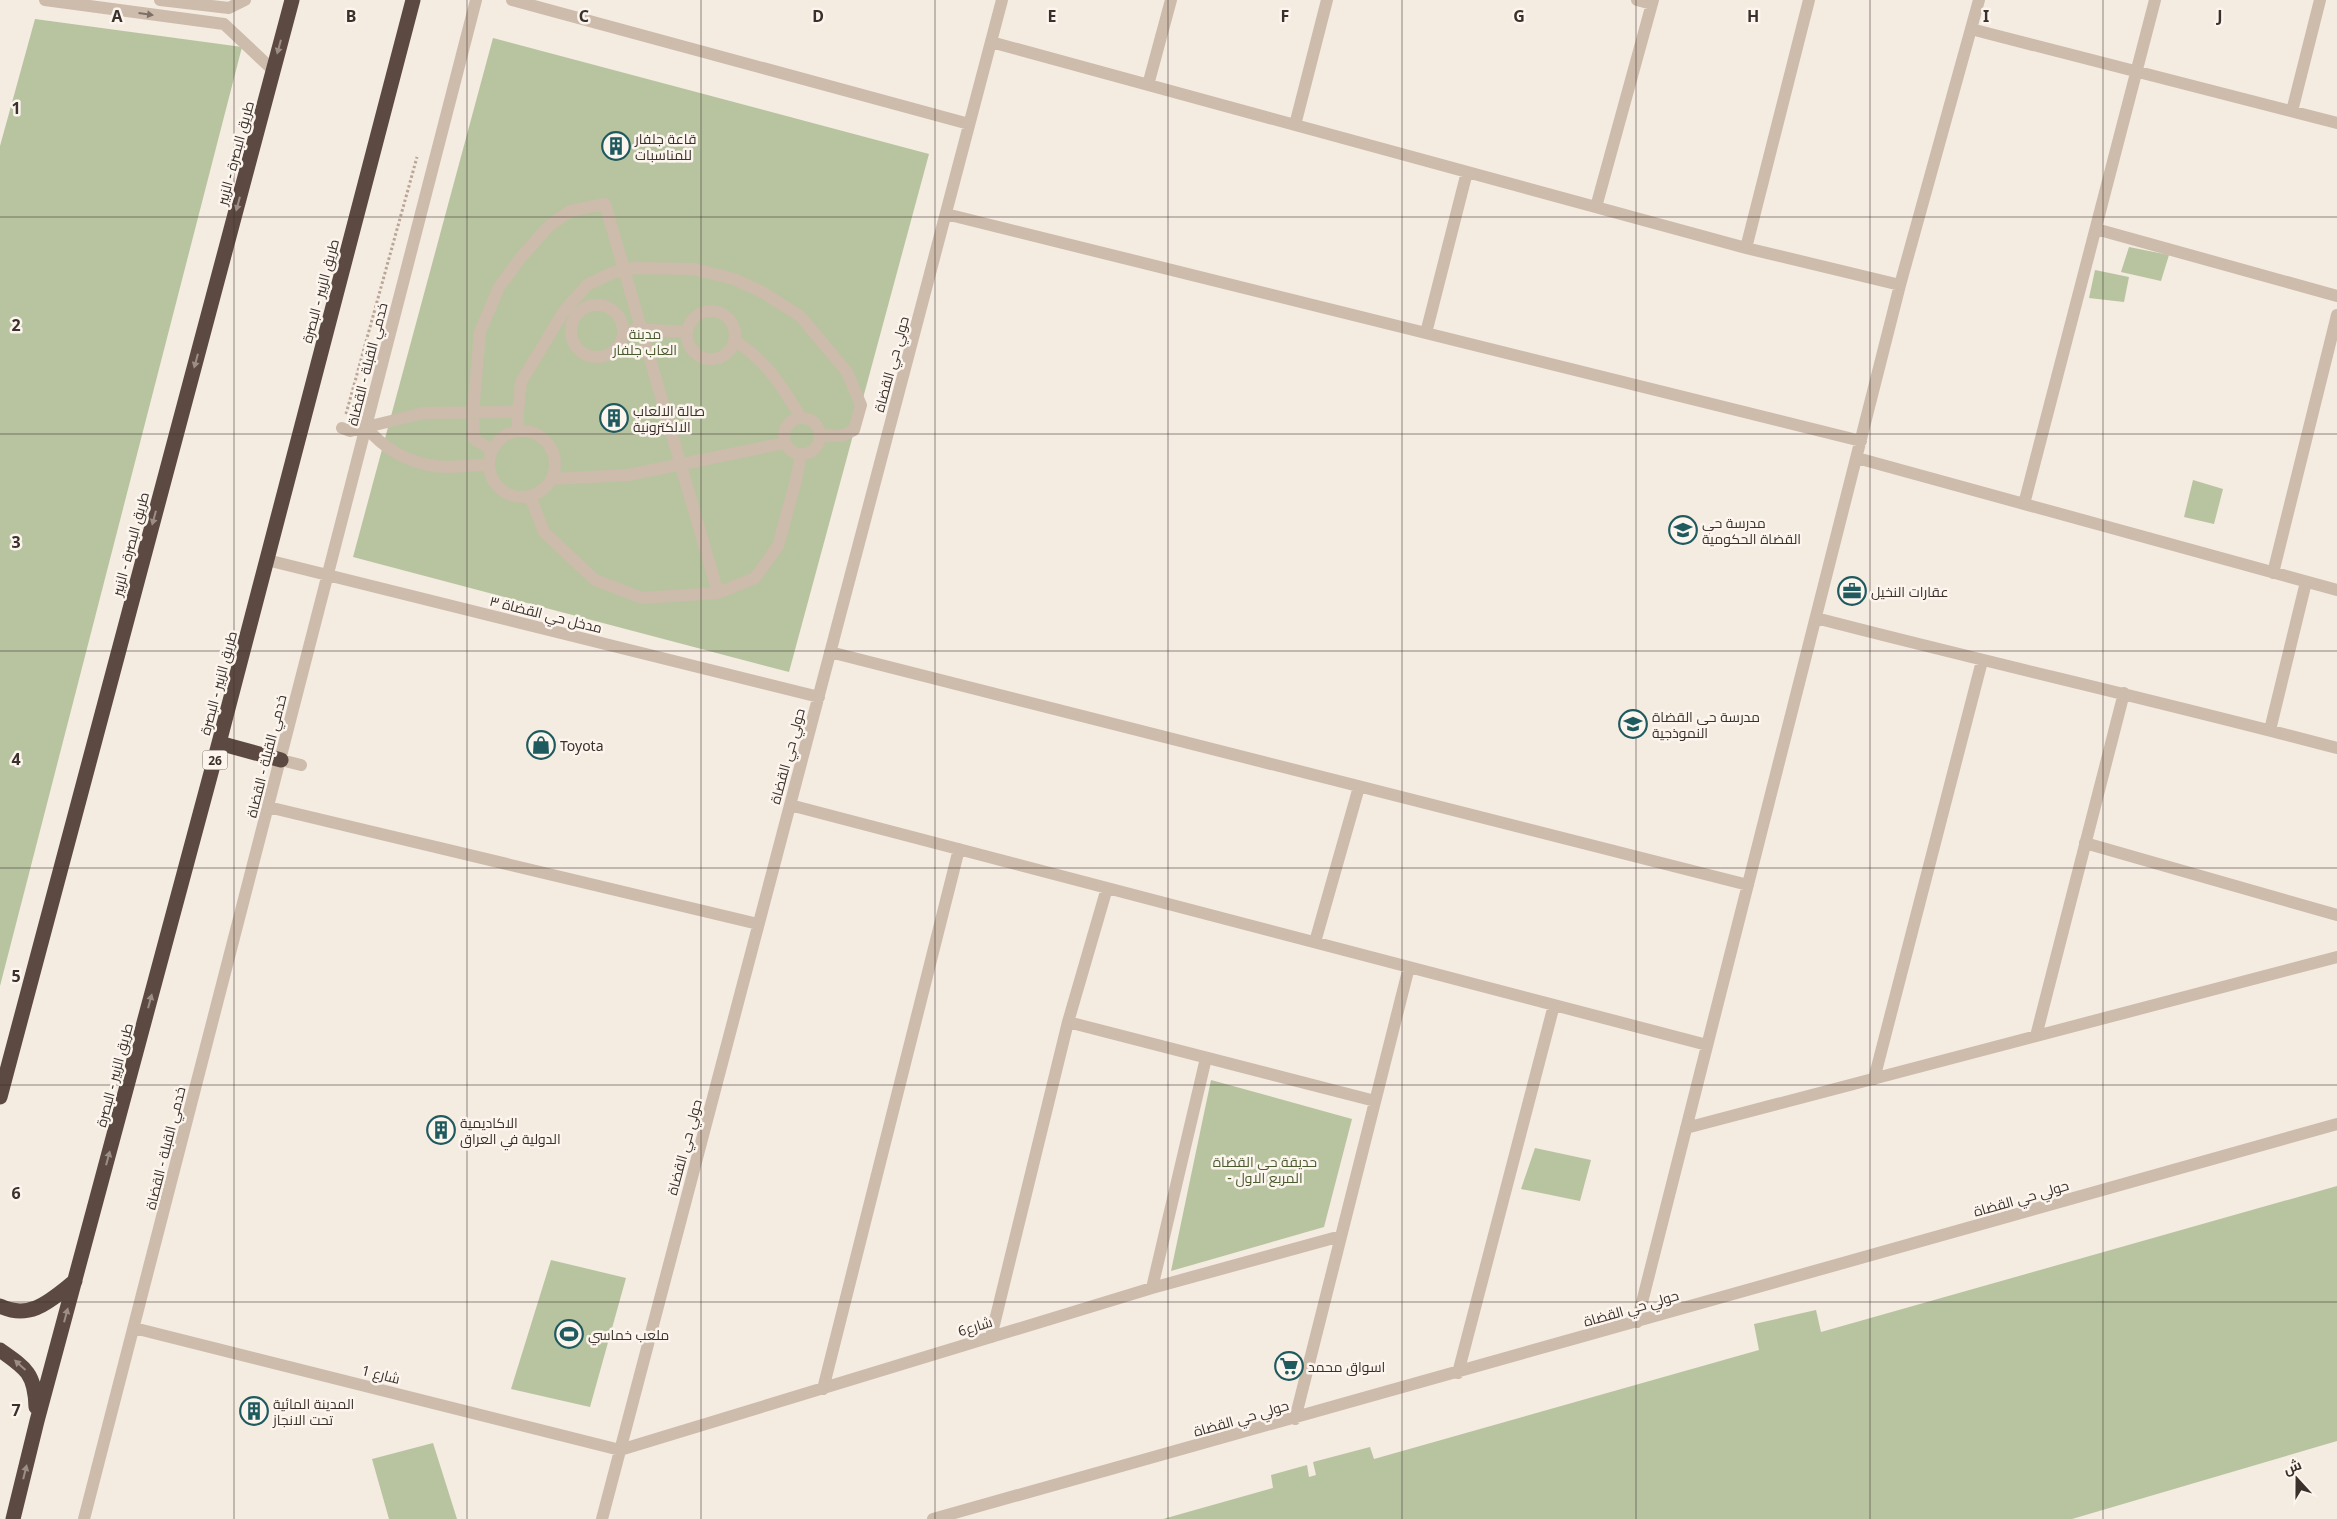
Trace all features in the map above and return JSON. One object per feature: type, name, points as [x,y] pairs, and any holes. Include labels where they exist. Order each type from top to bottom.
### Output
[{"type":"highway","name":"طريق البصرة - الزبير","points":[[0,1096],[292,0]]},
{"type":"highway","name":"طريق الزبير - البصرة","points":[[13,1519],[37,1421],[220,743],[413,0]]},
{"type":"highway","points":[[220,743],[280,760]]},
{"type":"highway","points":[[0,1306],[12,1312],[31,1311],[49,1302],[75,1280]]},
{"type":"highway","points":[[0,1350],[26,1369],[35,1386],[37,1421]]},
{"type":"street","points":[[45,0],[224,24],[273,70]]},
{"type":"street","points":[[160,0],[229,8],[245,0]]},
{"type":"street","name":"خدمي القبلة - القضاة","points":[[84,1519],[476,0]]},
{"type":"street","points":[[512,0],[969,124]]},
{"type":"street","name":"حولي حي القضاة","points":[[602,1519],[1002,0]]},
{"type":"street","points":[[1148,85],[1170,0]]},
{"type":"street","points":[[1295,125],[1327,0]]},
{"type":"street","points":[[1596,207],[1652,2],[1637,0]]},
{"type":"street","points":[[1746,248],[1809,0]]},
{"type":"street","points":[[1637,1322],[1900,286],[1979,0]]},
{"type":"street","points":[[2024,504],[2155,0]]},
{"type":"street","points":[[2292,111],[2320,0]]},
{"type":"street","points":[[1971,29],[2337,122]]},
{"type":"street","points":[[991,42],[1746,248],[1900,286]]},
{"type":"street","points":[[1426,333],[1467,172]]},
{"type":"street","points":[[492,450],[474,439],[473,412],[480,332],[499,287],[522,256],[549,226],[570,210],[604,204],[718,593]]},
{"type":"street","points":[[946,214],[1861,441]]},
{"type":"street","points":[[2096,229],[2337,296]]},
{"type":"street","points":[[518,431],[521,382],[564,311],[587,285],[614,272],[634,268],[694,269],[726,277],[762,292],[800,316],[847,372],[861,405],[854,430],[842,436],[820,434]]},
{"type":"street","points":[[599,305],[611,308],[620,317],[623,329],[622,340],[616,350],[606,357],[594,358],[582,354],[574,346],[570,335],[571,323],[577,313],[587,306],[599,305]]},
{"type":"street","points":[[715,310],[727,316],[734,328],[734,341],[728,351],[718,358],[706,358],[696,353],[689,344],[687,332],[691,321],[702,312],[715,310]]},
{"type":"street","points":[[2273,573],[2337,315]]},
{"type":"street","points":[[623,329],[687,332]]},
{"type":"street","points":[[734,341],[745,347],[778,379],[801,418]]},
{"type":"street","points":[[342,428],[350,431],[424,414],[518,412]]},
{"type":"street","points":[[801,418],[810,419],[816,425],[820,434],[818,445],[810,452],[800,454],[791,451],[784,443],[783,434],[786,426],[793,420],[801,418]]},
{"type":"street","points":[[366,427],[378,441],[398,455],[436,467],[488,465]]},
{"type":"street","points":[[518,431],[530,432],[540,437],[549,445],[554,456],[555,468],[552,479],[539,492],[530,496],[512,496],[497,487],[491,477],[488,465],[492,450],[498,441],[507,434],[518,431]]},
{"type":"street","points":[[552,479],[628,475],[784,443]]},
{"type":"street","points":[[530,496],[544,532],[595,580],[642,598],[718,593],[756,578],[778,546],[796,480],[800,454]]},
{"type":"street","points":[[1857,458],[2337,590]]},
{"type":"street","name":"مدخل حي القضاة ٣","points":[[267,560],[818,697]]},
{"type":"street","points":[[2270,730],[2306,582]]},
{"type":"street","points":[[1816,618],[1982,661],[2124,692],[2337,748]]},
{"type":"street","points":[[830,652],[1748,886]]},
{"type":"street","points":[[1874,1078],[1982,661]]},
{"type":"street","points":[[2036,1036],[2124,692]]},
{"type":"street","points":[[280,760],[301,765]]},
{"type":"street","points":[[1315,942],[1359,787]]},
{"type":"street","points":[[790,806],[1708,1045]]},
{"type":"street","points":[[268,807],[758,924]]},
{"type":"street","points":[[2085,843],[2337,915]]},
{"type":"street","points":[[823,1389],[959,850]]},
{"type":"street","points":[[992,1336],[1068,1022],[1107,888]]},
{"type":"street","points":[[1686,1128],[2337,957]]},
{"type":"street","points":[[1294,1418],[1409,967]]},
{"type":"street","points":[[1458,1373],[1554,1005]]},
{"type":"street","points":[[1068,1022],[1375,1102]]},
{"type":"street","points":[[1152,1288],[1206,1058]]},
{"type":"street","name":"حولي حي القضاة","points":[[933,1519],[1458,1373],[2337,1124]]},
{"type":"street","name":"شارع6","points":[[620,1450],[1152,1288],[1341,1236]]},
{"type":"street","name":"شارع 1","points":[[134,1328],[620,1450]]},
{"type":"path","points":[[342,428],[418,153]]},
{"type":"green space","points":[[35,19],[242,47],[0,986],[0,146]]},
{"type":"green space","name":"مدينة العاب جلفار","points":[[493,38],[929,154],[789,672],[353,557]]},
{"type":"green space","points":[[2129,247],[2169,255],[2161,281],[2121,272]]},
{"type":"green space","points":[[2095,270],[2129,277],[2124,302],[2089,298]]},
{"type":"green space","points":[[2193,480],[2223,489],[2214,524],[2184,517]]},
{"type":"green space","name":"حديقة حي القضاة - المربع الاول","points":[[1211,1080],[1352,1119],[1324,1227],[1171,1271]]},
{"type":"green space","points":[[1535,1148],[1591,1160],[1580,1201],[1521,1189]]},
{"type":"green space","points":[[2337,1186],[2337,1441],[2072,1519],[1163,1519],[1273,1488],[1271,1475],[1307,1465],[1309,1477],[1316,1475],[1313,1462],[1370,1447],[1374,1459],[1759,1350],[1754,1324],[1816,1310],[1821,1332]]},
{"type":"green space","name":"ملعب خماسي","points":[[551,1260],[626,1278],[590,1407],[511,1389]]},
{"type":"green space","points":[[433,1443],[457,1519],[389,1519],[372,1459]]},
{"type":"place","name":"قاعة جلفار للمناسبات","points":[[616,146]]},
{"type":"place","name":"صالة الالعاب الالكترونية","points":[[614,418]]},
{"type":"place","name":"مدرسة حي القضاة الحكومية","points":[[1683,530]]},
{"type":"place","name":"عقارات النخيل","points":[[1852,591]]},
{"type":"place","name":"مدرسة حي القضاة النموذجية","points":[[1633,724]]},
{"type":"place","name":"Toyota","points":[[541,745]]},
{"type":"place","name":"الاكاديمية الدولية في العراق","points":[[441,1130]]},
{"type":"place","name":"ملعب خماسي","points":[[569,1334]]},
{"type":"place","name":"اسواق محمد","points":[[1289,1366]]},
{"type":"place","name":"المدينة المائية تحت الانجاز","points":[[254,1411]]}]
